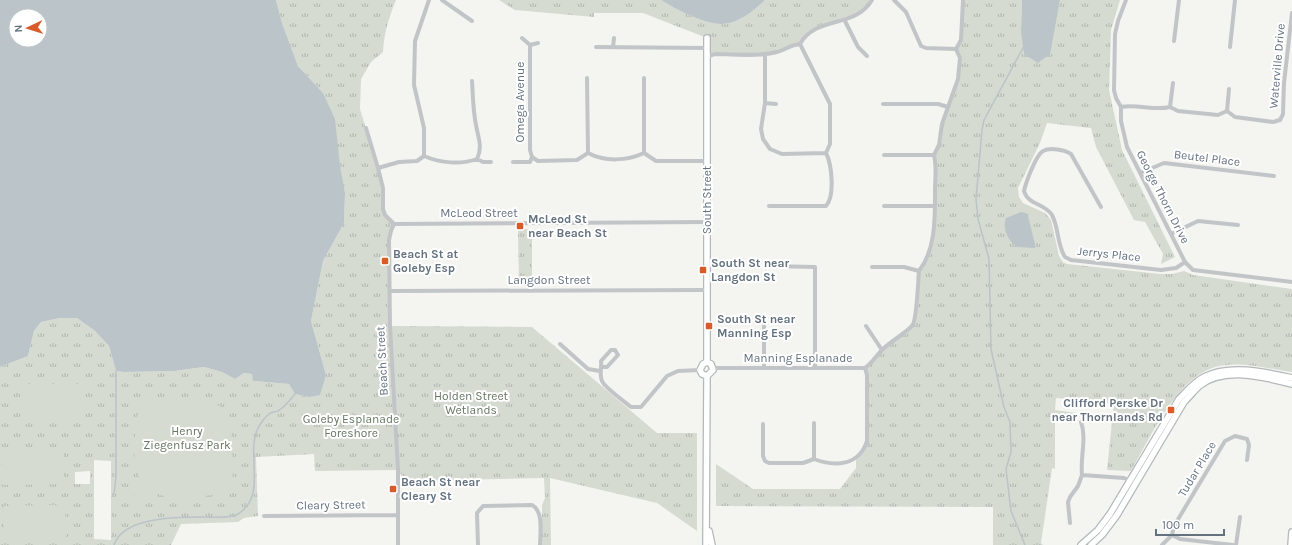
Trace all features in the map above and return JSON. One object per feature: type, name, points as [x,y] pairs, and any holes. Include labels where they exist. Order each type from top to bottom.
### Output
[{"type":"street","points":[[424,156],[424,128],[414,85],[415,41],[429,0]]},
{"type":"street","points":[[442,0],[472,21]]},
{"type":"street","points":[[800,44],[804,36],[817,27],[845,21],[864,11],[872,0]]},
{"type":"street","points":[[894,0],[906,12],[921,46],[926,48],[956,49]]},
{"type":"street","name":"Manning Esplanade","points":[[713,368],[865,368],[882,350],[913,325],[916,317],[916,302],[920,282],[919,271],[925,262],[934,234],[937,165],[934,155],[940,145],[942,124],[958,79],[960,58],[956,49],[960,40],[963,0]]},
{"type":"street","name":"George Thorn Drive","points":[[1126,0],[1115,34],[1114,90],[1121,107],[1121,120],[1127,147],[1185,262]]},
{"type":"street","points":[[1174,41],[1179,0]]},
{"type":"street","points":[[1230,47],[1235,0]]},
{"type":"street","name":"Waterville Drive","points":[[1227,111],[1235,117],[1273,122],[1280,120],[1283,114],[1284,83],[1292,13]]},
{"type":"street","points":[[845,21],[858,47],[867,56]]},
{"type":"street","name":"Omega Avenue","points":[[522,38],[530,45],[530,150],[532,157],[538,161],[577,160],[588,153]]},
{"type":"street","points":[[614,38],[614,47]]},
{"type":"street","name":"South Street","points":[[707,38],[707,362]]},
{"type":"street","name":"Omega Avenue","points":[[530,45],[538,43]]},
{"type":"street","points":[[707,57],[715,54],[765,54],[779,52],[789,45],[800,44]]},
{"type":"street","points":[[769,206],[826,206],[831,201],[831,170],[826,153],[830,144],[830,104],[800,44]]},
{"type":"street","points":[[596,47],[707,48]]},
{"type":"street","points":[[765,54],[765,103],[761,129],[763,139],[770,149],[782,154],[826,153]]},
{"type":"street","points":[[587,78],[588,153],[599,159],[632,158],[644,153]]},
{"type":"street","points":[[644,78],[644,153]]},
{"type":"street","points":[[424,156],[437,162],[470,162],[477,159],[480,152],[480,138],[476,125],[472,81]]},
{"type":"street","points":[[1170,107],[1173,83]]},
{"type":"street","points":[[1121,107],[1130,105],[1161,109],[1170,107],[1178,111],[1218,115],[1227,111],[1229,89]]},
{"type":"street","points":[[765,103],[776,104]]},
{"type":"street","points":[[883,104],[938,104],[948,107]]},
{"type":"street","name":"Waterville Drive","points":[[1280,120],[1283,124]]},
{"type":"street","points":[[366,128],[383,188],[383,209],[385,215],[394,224]]},
{"type":"street","points":[[767,153],[770,149]]},
{"type":"street","name":"Jerrys Place","points":[[1101,207],[1071,154],[1067,151],[1045,149],[1039,154],[1024,191],[1029,200],[1044,208],[1052,215],[1065,257],[1071,260],[1161,270],[1176,268],[1185,262]]},
{"type":"street","points":[[644,153],[656,160],[707,160]]},
{"type":"street","points":[[884,155],[934,155]]},
{"type":"street","points":[[378,168],[399,162],[418,161],[424,156]]},
{"type":"street","name":"Omega Avenue","points":[[513,162],[530,162],[532,157]]},
{"type":"street","points":[[477,159],[483,162],[490,162]]},
{"type":"street","name":"Beutel Place","points":[[1140,173],[1164,163],[1274,176]]},
{"type":"street","points":[[884,206],[935,206]]},
{"type":"street","points":[[1171,234],[1204,220],[1238,225]]},
{"type":"street","name":"McLeod Street","points":[[394,224],[707,222]]},
{"type":"street","name":"Beach Street","points":[[394,224],[389,240],[390,326],[398,470],[398,545]]},
{"type":"street","points":[[1185,262],[1193,270],[1292,282]]},
{"type":"street","points":[[766,266],[815,267],[815,368]]},
{"type":"street","points":[[872,267],[904,267],[919,271]]},
{"type":"street","name":"Langdon Street","points":[[390,291],[707,290]]},
{"type":"street","points":[[764,326],[764,368]]},
{"type":"street","points":[[866,326],[882,350]]},
{"type":"street","points":[[560,344],[588,369],[601,369],[608,367],[618,355],[615,350],[611,350],[601,361],[601,369],[602,381],[631,407],[636,408],[641,407],[667,376],[672,373],[700,370]]},
{"type":"street","points":[[700,370],[701,365],[707,362],[711,364],[713,368],[712,373],[707,376]]},
{"type":"street","points":[[763,424],[764,461],[803,462],[814,459],[823,462],[848,462],[856,460],[865,447],[867,441],[867,375],[865,368]]},
{"type":"street","points":[[700,370],[702,374],[707,376]]},
{"type":"street","points":[[1091,545],[1111,524],[1179,399],[1193,384],[1205,376],[1220,371],[1232,370],[1292,378]]},
{"type":"street","points":[[1082,545],[1098,530],[1133,482],[1184,402],[1200,386],[1226,375],[1241,375],[1292,384]]},
{"type":"street","points":[[706,545],[707,376]]},
{"type":"street","points":[[1070,523],[1068,502],[1078,486],[1082,475],[1081,463],[1084,430],[1081,422]]},
{"type":"street","points":[[814,423],[814,459]]},
{"type":"street","name":"Tudar Place","points":[[1162,545],[1172,535],[1174,526],[1225,441],[1235,436],[1247,439],[1249,445],[1247,460]]},
{"type":"street","points":[[1082,475],[1124,478],[1133,482]]},
{"type":"street","points":[[478,545],[477,512],[483,506],[532,505],[539,512],[540,545]]},
{"type":"street","name":"Cleary Street","points":[[264,516],[398,515]]},
{"type":"street","points":[[1236,545],[1240,517]]},
{"type":"street","points":[[707,521],[712,545]]},
{"type":"street","points":[[1291,545],[1292,532]]},
{"type":"street","points":[[1172,535],[1180,539],[1233,545]]},
{"type":"green space","points":[[276,0],[396,0],[387,25],[383,52],[371,62],[361,79],[360,109],[383,188],[383,209],[394,224],[391,231],[390,326],[532,327],[657,433],[697,433],[697,531],[657,503],[550,478],[551,545],[542,545],[542,505],[545,498],[544,478],[405,481],[398,470],[315,471],[314,454],[256,457],[258,516],[244,518],[238,522],[181,524],[171,545],[0,545],[0,367],[28,356],[34,331],[41,322],[60,318],[77,318],[95,331],[109,346],[116,371],[174,371],[204,367],[222,372],[235,379],[244,373],[252,374],[254,381],[289,384],[295,394],[309,397],[326,375],[311,321],[323,261],[344,223],[345,193],[323,93],[298,66],[282,23]],"holes":[[[94,460],[111,461],[111,540],[94,539]],[[90,471],[90,484],[75,484],[75,472]]]},
{"type":"green space","points":[[499,0],[661,0],[682,12],[699,19],[715,24],[722,24],[734,22],[740,19],[765,0],[872,0],[864,11],[817,27],[800,44],[779,52],[715,54],[707,57],[707,38],[643,13],[594,13],[594,17],[515,10]]},
{"type":"green space","points":[[963,0],[1022,0],[1021,31],[1054,26],[1060,0],[1120,0],[1111,30],[1109,90],[1122,150],[1175,257],[1161,264],[1163,254],[1145,222],[1134,220],[1096,147],[1091,128],[1047,123],[1040,143],[1018,188],[1019,197],[1023,203],[1045,213],[1051,220],[1059,256],[1063,262],[1067,264],[1160,274],[1172,274],[1184,271],[1193,275],[1292,289],[1292,372],[1237,364],[1219,366],[1204,372],[1190,381],[1178,394],[1157,425],[1131,471],[1107,470],[1114,403],[1056,398],[1055,410],[1076,413],[1071,420],[1055,418],[1055,469],[1052,468],[1041,543],[1043,545],[993,545],[993,507],[716,506],[716,464],[753,489],[840,489],[856,468],[856,460],[865,447],[867,441],[865,368],[882,350],[913,325],[919,276],[925,263],[934,234],[934,155],[939,145],[941,130],[955,90],[960,58],[957,52],[961,39]]},
{"type":"green space","points":[[518,229],[532,229],[532,286],[519,286]]},
{"type":"green space","points":[[20,384],[82,384],[82,421],[21,422]]},
{"type":"green space","name":"Henry Ziegenfusz Park","points":[[185,399],[212,402],[220,406],[225,414],[231,437],[233,481],[228,489],[221,493],[185,498],[157,494],[148,488],[141,480],[136,468],[134,453],[137,416],[140,409],[147,403],[163,400]]},
{"type":"green space","points":[[64,447],[64,484],[2,485],[2,448]]},
{"type":"green space","points":[[140,488],[147,495],[133,508],[127,502]]},
{"type":"green space","points":[[65,505],[66,542],[4,543],[4,506]]},
{"type":"shaded area","points":[[0,0],[276,0],[282,23],[298,66],[323,93],[335,119],[340,166],[345,193],[344,223],[323,261],[311,321],[326,375],[320,395],[309,397],[295,394],[289,384],[253,381],[252,374],[244,373],[235,379],[222,372],[204,367],[174,371],[116,371],[109,346],[95,331],[77,318],[60,318],[41,322],[34,331],[28,356],[0,367]]},
{"type":"shaded area","points":[[661,0],[765,0],[751,12],[734,22],[715,24],[682,12]]},
{"type":"shaded area","points":[[1022,0],[1060,0],[1050,54],[1038,63],[1024,54],[1021,31]]},
{"type":"shaded area","points":[[1021,212],[1026,213],[1028,216],[1035,248],[1017,247],[1011,241],[1005,230],[1006,218]]},
{"type":"waterway","points":[[1024,46],[984,120],[976,199],[978,219],[989,259],[991,349],[1004,407],[1010,422],[1011,452],[1006,469],[1011,511],[1025,545]]},
{"type":"waterway","points":[[114,494],[116,476],[116,371]]},
{"type":"waterway","points":[[114,545],[119,535],[128,528],[140,523],[168,518],[226,517],[238,514],[247,506],[252,496],[254,486],[254,450],[258,428],[268,415],[281,409],[295,394]]},
{"type":"place","name":"McLeod St near Beach St","points":[[520,226]]},
{"type":"place","name":"Beach St at Goleby Esp","points":[[385,261]]},
{"type":"place","name":"South St near Langdon St","points":[[703,270]]},
{"type":"place","name":"South St near Manning Esp","points":[[709,326]]},
{"type":"place","name":"Clifford Perske Dr near Thornlands Rd","points":[[1171,410]]},
{"type":"place","name":"Beach St near Cleary St","points":[[393,489]]},
{"type":"park label","name":"Holden Street Wetlands","points":[[471,403]]},
{"type":"park label","name":"Goleby Esplanade Foreshore","points":[[351,426]]}]
